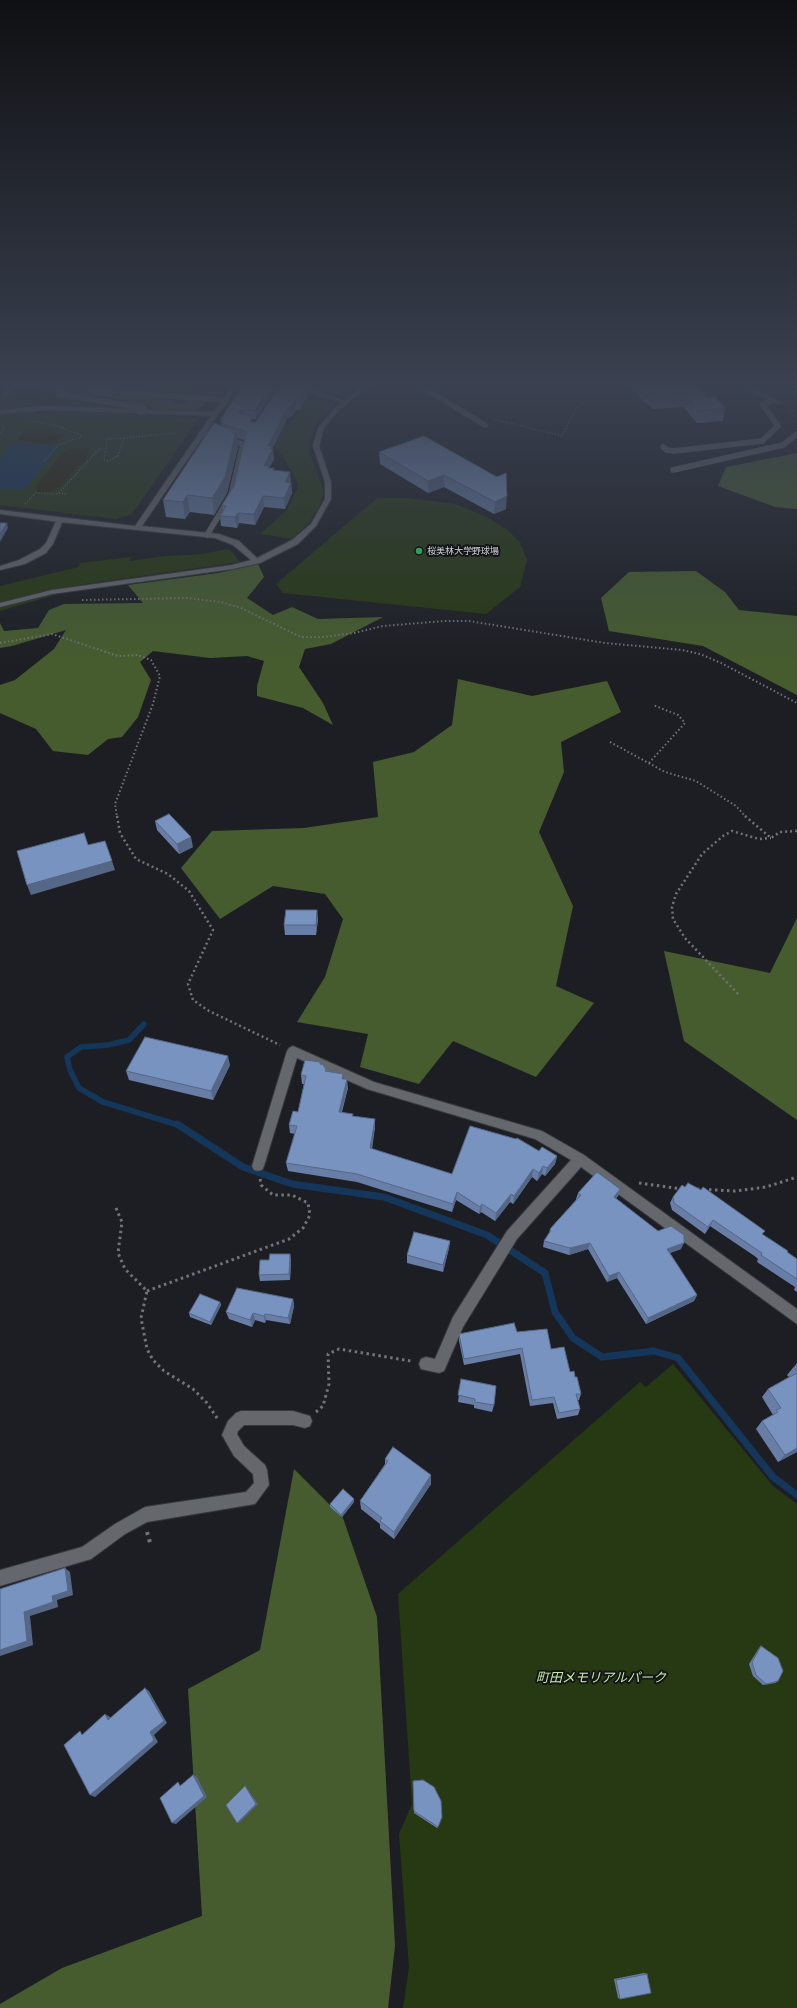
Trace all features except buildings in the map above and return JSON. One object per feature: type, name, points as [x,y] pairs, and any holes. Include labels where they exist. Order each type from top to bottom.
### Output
[{"type":"street","points":[[137,528],[171,478]]},
{"type":"street","points":[[0,605],[52,592],[218,570],[257,561],[300,539],[314,525],[325,507],[329,488],[326,478]]},
{"type":"street","points":[[0,512],[225,538],[236,543],[257,561]]},
{"type":"street","points":[[1,566],[28,560],[43,551],[49,544],[59,520]]},
{"type":"street","points":[[258,1166],[293,1051],[371,1086],[538,1135],[580,1159],[797,1317]]},
{"type":"street","points":[[426,1364],[439,1366],[458,1322],[512,1235],[580,1159]]},
{"type":"street","points":[[0,1578],[86,1554],[120,1529],[145,1515],[250,1499],[262,1485],[260,1470],[239,1451],[228,1435],[233,1426],[241,1418],[293,1418],[305,1421]]},
{"type":"lane","points":[[207,535],[231,495],[235,478]]},
{"type":"path","points":[[59,493],[73,478]]},
{"type":"path","points":[[27,502],[36,493],[66,494]]},
{"type":"path","points":[[76,600],[96,601],[187,598],[221,602],[242,608],[301,637],[324,637],[383,626],[444,621],[469,622],[605,643],[682,650],[700,654],[721,662],[797,702]]},
{"type":"path","points":[[0,643],[52,634],[98,651],[118,656],[138,655],[151,660],[160,676],[153,704],[115,804],[120,833],[136,858],[168,874],[189,891],[213,930],[188,984],[193,1000],[209,1011],[293,1051]]},
{"type":"path","points":[[649,763],[685,723],[684,720],[678,715],[653,705]]},
{"type":"path","points":[[610,742],[665,772],[696,781],[736,806],[763,834],[771,838]]},
{"type":"path","points":[[738,994],[685,938],[674,919],[672,907],[676,894],[702,854],[723,836],[732,832],[739,832],[759,839],[771,838],[780,832],[797,831]]},
{"type":"path","points":[[148,1291],[289,1239],[303,1228],[310,1215],[308,1203],[292,1194],[273,1195],[261,1185],[258,1166]]},
{"type":"path","points":[[692,1189],[735,1191],[766,1187],[797,1177]]},
{"type":"path","points":[[632,1182],[663,1188],[685,1189]]},
{"type":"path","points":[[116,1208],[122,1222],[118,1253],[125,1268],[148,1291]]},
{"type":"path","points":[[148,1291],[141,1318],[147,1349],[164,1371],[193,1389],[207,1403],[228,1435]]},
{"type":"path","points":[[305,1421],[323,1406],[329,1384],[327,1366],[328,1354],[339,1349],[426,1364]]},
{"type":"path","points":[[146,1528],[151,1546]]},
{"type":"green space","points":[[0,478],[157,478],[132,514],[116,519],[0,505]]},
{"type":"green space","points":[[295,478],[319,478],[322,486],[323,495],[320,505],[309,523],[292,539],[260,534],[287,510],[299,485]]},
{"type":"green space","points":[[721,478],[797,478],[797,509],[775,507],[718,486]]},
{"type":"green space","name":"桜美林大学野球場","points":[[377,498],[408,498],[456,504],[487,517],[506,529],[520,542],[527,560],[520,587],[486,614],[283,593],[276,584]]},
{"type":"green space","points":[[227,549],[231,551],[240,562],[78,585],[64,592],[0,611],[0,586],[79,567],[80,563],[131,557],[129,561],[166,556],[203,554]]},
{"type":"green space","points":[[258,564],[264,577],[247,598],[273,615],[292,607],[318,619],[383,617],[331,644],[305,649],[299,667],[323,703],[333,725],[303,708],[257,696],[257,686],[264,661],[247,656],[210,658],[153,651],[140,662],[151,680],[138,717],[122,737],[108,739],[88,755],[53,751],[36,729],[0,713],[0,685],[15,680],[54,649],[66,630],[12,646],[0,648],[0,623],[4,631],[38,628],[49,610],[64,604],[143,603],[128,585],[218,573]]},
{"type":"green space","points":[[696,571],[725,592],[739,610],[797,616],[797,695],[703,646],[609,631],[601,598],[629,572]]},
{"type":"green space","points":[[458,679],[532,696],[607,681],[621,712],[561,742],[564,772],[539,832],[573,906],[556,986],[594,1003],[536,1077],[453,1041],[419,1084],[360,1067],[368,1034],[297,1022],[325,977],[343,919],[325,894],[273,886],[220,919],[181,868],[212,831],[304,828],[378,817],[373,762],[414,752],[452,725]]},
{"type":"green space","points":[[797,918],[797,1120],[684,1041],[664,951],[770,973]]},
{"type":"green space","name":"町田メモリアルパーク","points":[[673,1364],[773,1486],[797,1504],[797,2008],[403,2008],[409,1967],[399,1834],[412,1804],[398,1594],[640,1382],[646,1387]]},
{"type":"green space","points":[[294,1469],[343,1518],[377,1617],[395,1946],[388,2008],[0,2008],[0,2004],[62,1968],[202,1916],[188,1689],[260,1650]]},
{"type":"sand","points":[[43,478],[68,478],[61,486],[49,492],[37,492],[37,485]]},
{"type":"water","points":[[0,478],[34,478],[24,490],[3,490],[0,488]]},
{"type":"waterway","points":[[144,1024],[129,1040],[108,1045],[81,1047],[67,1057],[70,1070],[79,1088],[103,1102],[178,1125]]},
{"type":"waterway","points":[[177,1124],[243,1167],[292,1184],[384,1197],[487,1235],[545,1273],[555,1312],[573,1338],[602,1357],[654,1351],[678,1358],[773,1477],[797,1495]]},
{"type":"place","name":"桜美林大学野球場","points":[[419,551]]}]
